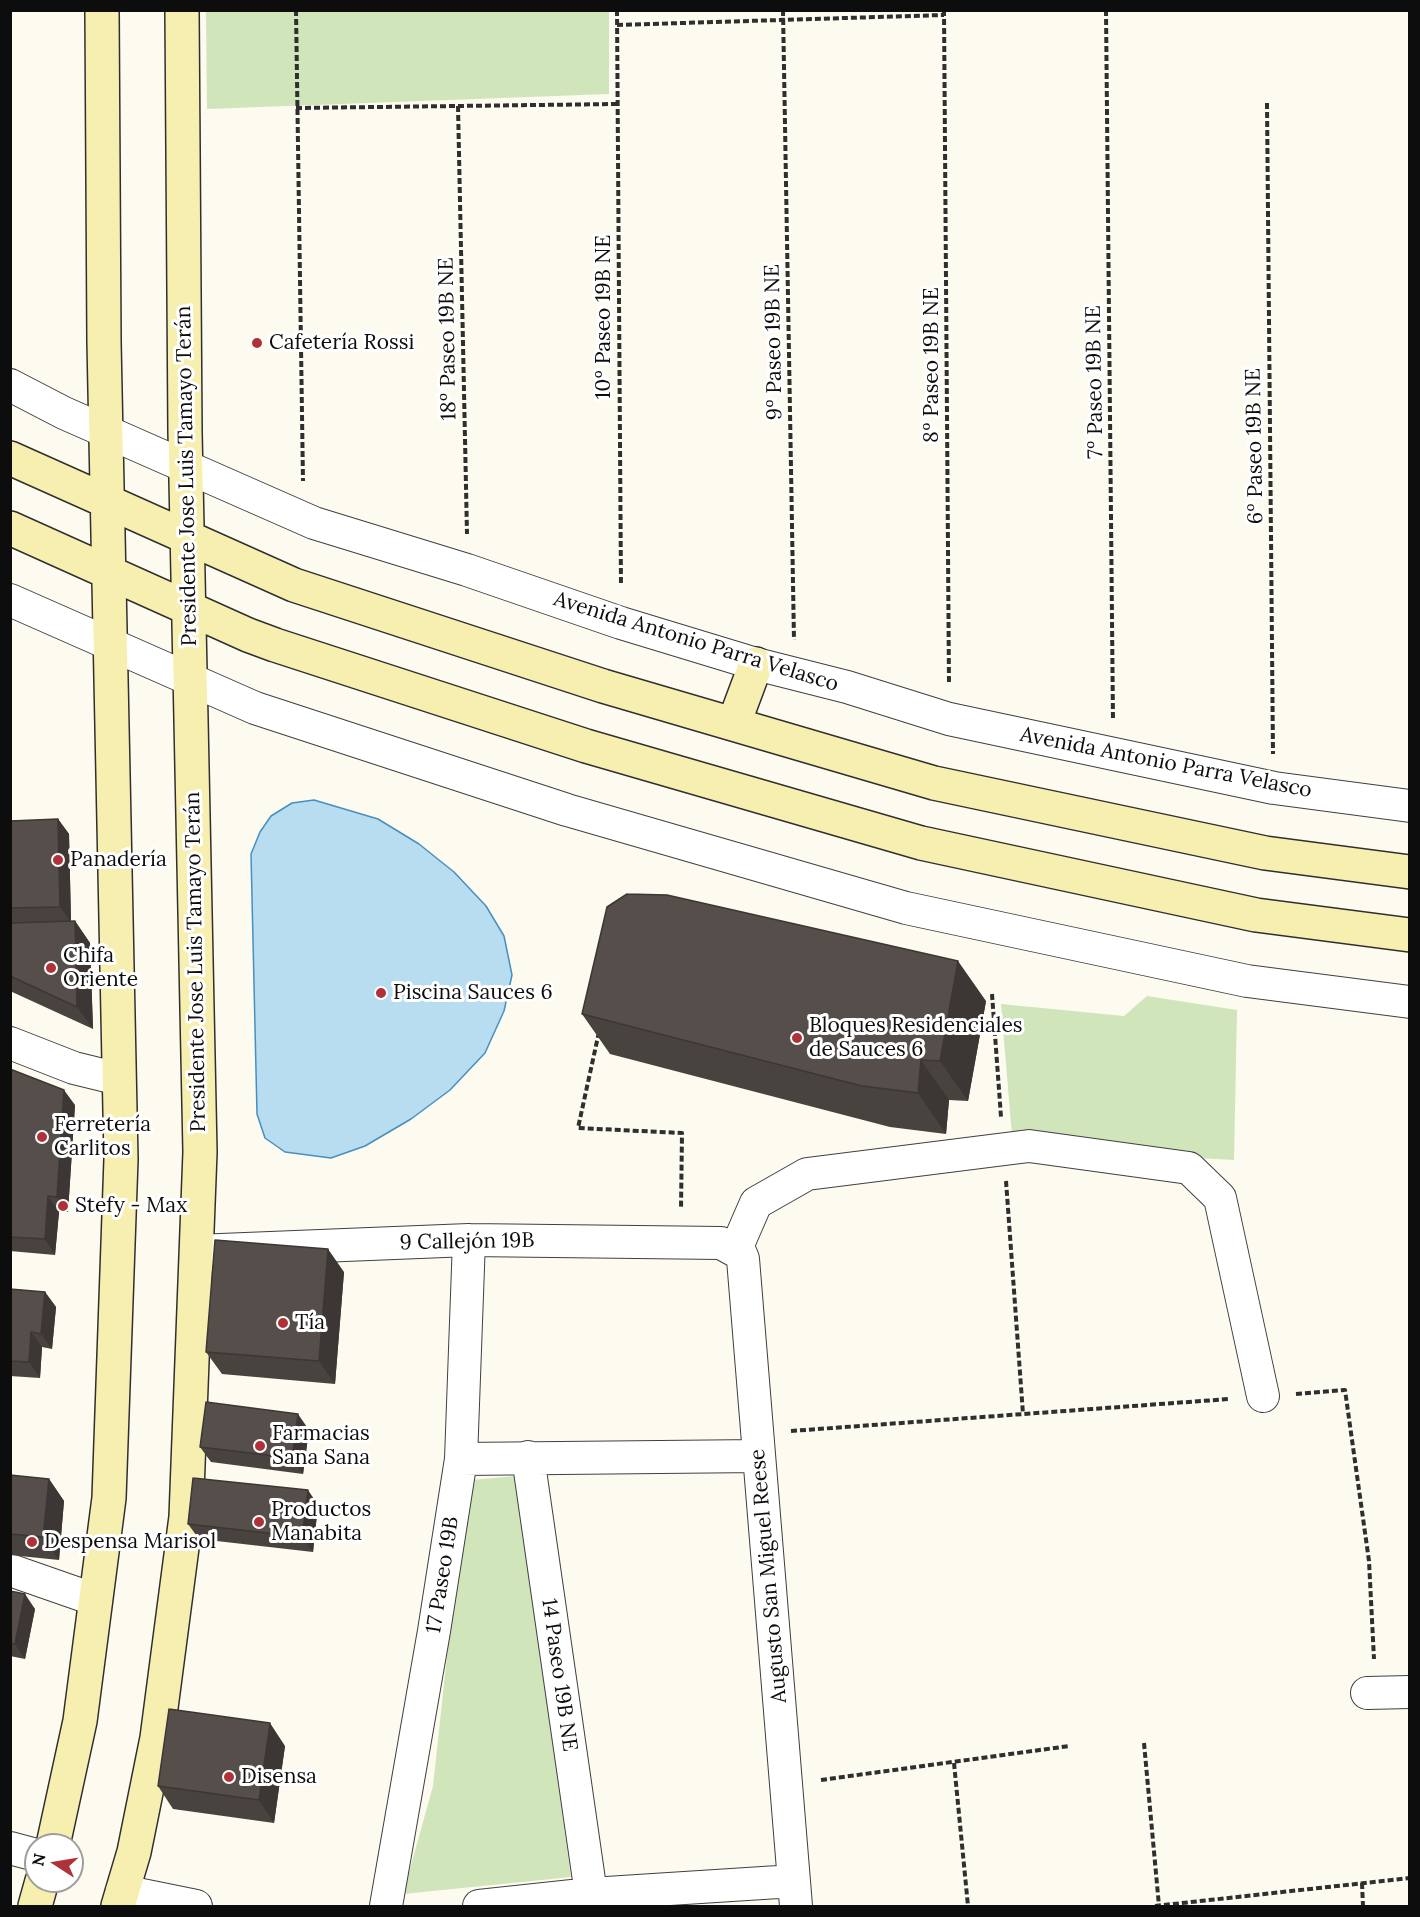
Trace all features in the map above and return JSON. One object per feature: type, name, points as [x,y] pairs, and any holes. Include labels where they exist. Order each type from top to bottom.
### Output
[{"type":"main road","points":[[55,1833],[80,1721],[109,1498],[121,1159],[107,503],[102,10]]},
{"type":"main road","name":"Presidente Jose Luis Tamayo Terán","points":[[120,1899],[134,1852],[157,1738],[186,1517],[200,1152],[187,538],[182,10]]},
{"type":"main road","points":[[10,458],[294,585],[603,686],[934,783],[1265,853],[1410,872]]},
{"type":"main road","points":[[10,528],[257,638],[586,746],[921,843],[1256,915],[1410,935]]},
{"type":"main road","points":[[734,723],[756,664]]},
{"type":"street","name":"Avenida Antonio Parra Velasco","points":[[10,384],[64,413],[303,518],[467,570],[621,623],[756,664],[949,719],[1274,788],[1410,806]]},
{"type":"street","points":[[10,600],[255,708],[567,810],[906,908],[1247,981],[1410,1002]]},
{"type":"street","points":[[10,1043],[74,1068],[119,1079]]},
{"type":"street","points":[[735,1249],[756,1203],[807,1174],[1004,1151],[1029,1146],[1189,1168],[1220,1198],[1263,1396]]},
{"type":"street","name":"9 Callejón 19B","points":[[196,1251],[469,1240],[721,1243],[735,1249]]},
{"type":"street","name":"17 Paseo 19B","points":[[386,1906],[434,1631],[461,1459],[469,1240]]},
{"type":"street","name":"Augusto San Miguel Reese","points":[[735,1249],[743,1259],[795,1894]]},
{"type":"street","points":[[461,1459],[758,1445]]},
{"type":"street","name":"14 Paseo 19B NE","points":[[528,1457],[591,1894]]},
{"type":"street","points":[[10,1570],[96,1600]]},
{"type":"street","points":[[1372,1693],[1410,1692]]},
{"type":"street","points":[[479,1906],[591,1894],[795,1894]]},
{"type":"street","points":[[120,1899],[196,1906]]},
{"type":"path","points":[[296,10],[303,518]]},
{"type":"path","name":"10º Paseo 19B NE","points":[[617,10],[621,623]]},
{"type":"path","name":"9º Paseo 19B NE","points":[[783,10],[795,674]]},
{"type":"path","name":"7º Paseo 19B NE","points":[[1106,10],[1113,754]]},
{"type":"path","points":[[617,25],[944,13]]},
{"type":"path","name":"8º Paseo 19B NE","points":[[944,13],[949,719]]},
{"type":"path","name":"6º Paseo 19B NE","points":[[1267,103],[1274,788]]},
{"type":"path","points":[[296,108],[617,104]]},
{"type":"path","name":"18º Paseo 19B NE","points":[[458,106],[467,570]]},
{"type":"path","points":[[992,994],[1023,1414]]},
{"type":"path","points":[[601,1027],[578,1128],[682,1132],[681,1243]]},
{"type":"path","points":[[758,1445],[1023,1414],[1345,1390],[1369,1561],[1372,1693]]},
{"type":"path","points":[[1144,1743],[1158,1906],[1410,1878]]},
{"type":"path","points":[[786,1785],[1070,1746]]},
{"type":"path","points":[[954,1763],[968,1906]]},
{"type":"path","points":[[1362,1883],[1363,1906]]},
{"type":"green space","points":[[206,11],[609,11],[609,94],[207,109]]},
{"type":"green space","points":[[1147,996],[1237,1010],[1234,1160],[1013,1148],[1001,1004],[1124,1016]]},
{"type":"green space","points":[[516,1476],[571,1877],[403,1894],[433,1786],[450,1628],[472,1480]]},
{"type":"water","name":"Piscina Sauces 6","points":[[314,800],[378,819],[419,844],[454,872],[486,906],[504,936],[512,975],[504,1011],[485,1053],[450,1090],[411,1119],[365,1146],[331,1158],[285,1152],[265,1138],[257,1114],[251,854],[260,832],[271,816],[292,803]]},
{"type":"building","points":[[58,819],[60,907],[10,908],[10,821]]},
{"type":"building","name":"Bloques Residenciales de Sauces 6","points":[[627,894],[667,895],[958,961],[940,1061],[921,1060],[918,1093],[862,1086],[582,1014],[607,907]]},
{"type":"building","points":[[75,921],[77,1007],[10,976],[10,923]]},
{"type":"building","points":[[10,1069],[64,1090],[57,1197],[48,1196],[45,1239],[10,1237]]},
{"type":"building","name":"Tía","points":[[215,1240],[328,1249],[319,1361],[206,1352]]},
{"type":"building","points":[[10,1289],[45,1292],[41,1334],[31,1332],[29,1362],[10,1361]]},
{"type":"building","points":[[206,1402],[298,1414],[292,1458],[200,1447]]},
{"type":"building","points":[[10,1475],[49,1479],[43,1537],[10,1534]]},
{"type":"building","name":"Productos Manabita","points":[[193,1478],[308,1490],[302,1537],[188,1524]]},
{"type":"building","points":[[10,1591],[25,1594],[15,1644],[10,1643]]},
{"type":"building","name":"Disensa","points":[[169,1709],[270,1723],[259,1800],[158,1786]]},
{"type":"place","name":"Cafetería Rossi","points":[[257,343]]},
{"type":"place","name":"Panadería","points":[[58,860]]},
{"type":"place","name":"Chifa Oriente","points":[[51,968]]},
{"type":"place","name":"Piscina Sauces 6","points":[[381,993]]},
{"type":"place","name":"Bloques Residenciales de Sauces 6","points":[[797,1038]]},
{"type":"place","name":"Ferretería Carlitos","points":[[42,1137]]},
{"type":"place","name":"Stefy - Max","points":[[63,1206]]},
{"type":"place","name":"Tía","points":[[283,1323]]},
{"type":"place","name":"Farmacias Sana Sana","points":[[260,1446]]},
{"type":"place","name":"Productos Manabita","points":[[259,1522]]},
{"type":"place","name":"Despensa Marisol","points":[[32,1542]]},
{"type":"place","name":"Disensa","points":[[229,1777]]}]
